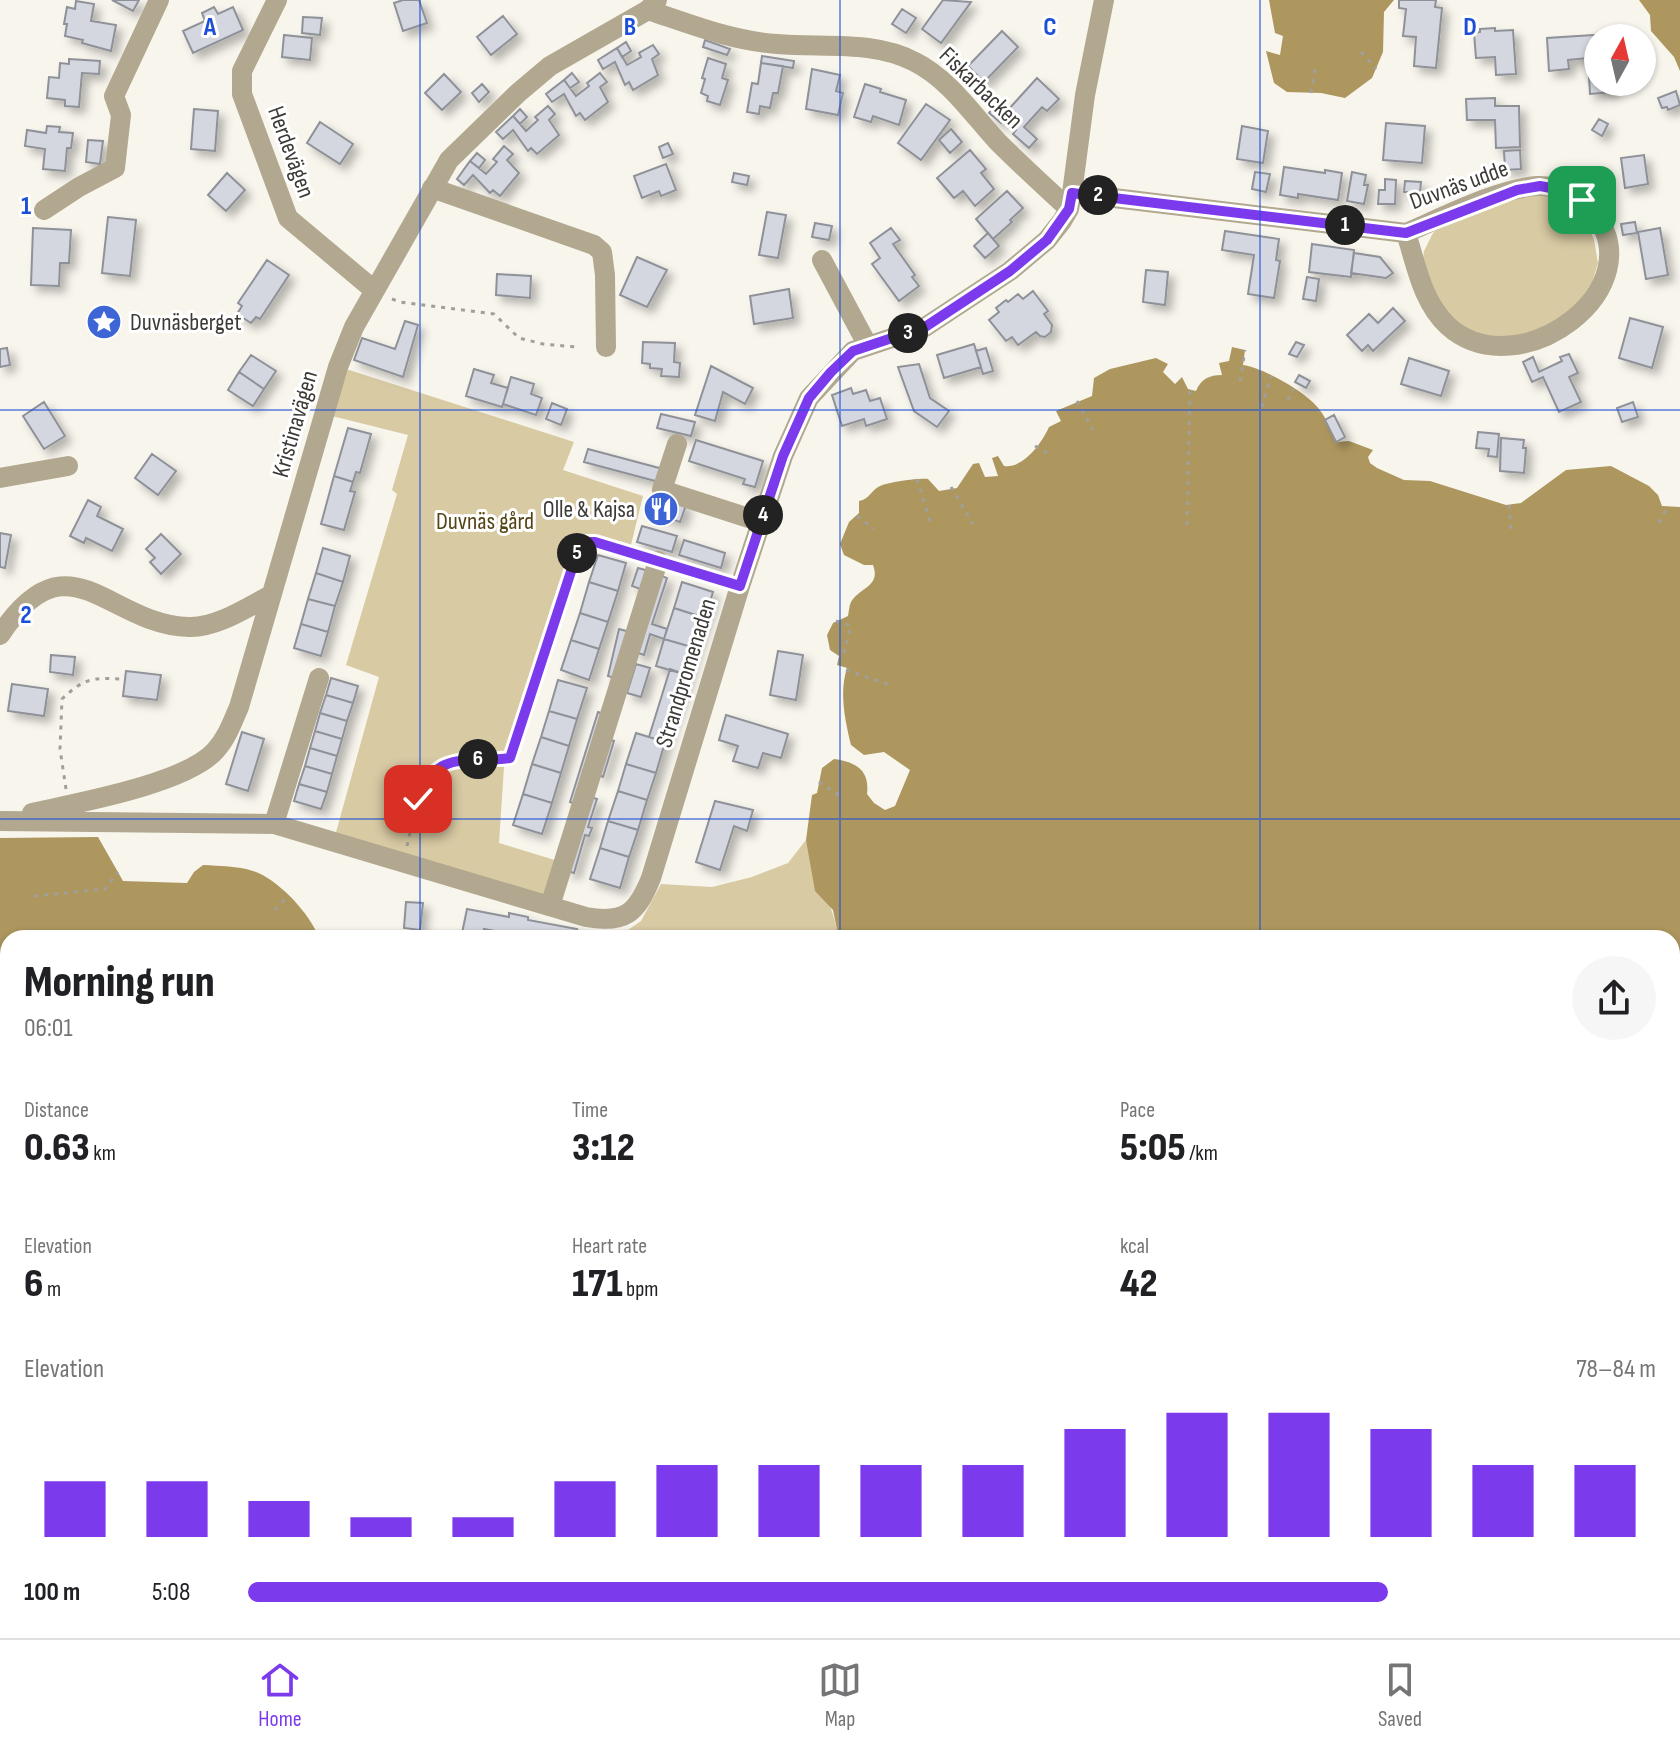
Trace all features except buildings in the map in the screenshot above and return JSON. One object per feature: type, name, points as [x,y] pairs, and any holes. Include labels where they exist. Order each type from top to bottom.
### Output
[{"type":"street","points":[[44,210],[115,168],[121,115],[114,96],[159,0]]},
{"type":"street","name":"Herdevägen","points":[[277,0],[242,71],[242,94],[288,218],[374,290]]},
{"type":"street","name":"Strandpromenaden","points":[[0,821],[274,824],[586,917],[613,919],[634,910],[651,878],[783,456],[809,398],[853,351],[925,327],[1010,271],[1047,240],[1071,201],[1085,95],[1104,0]]},
{"type":"street","name":"Kristinavägen","points":[[0,821],[106,797],[186,770],[213,754],[228,734],[239,707],[338,367],[354,327],[432,188],[449,160],[550,66],[653,5]]},
{"type":"street","name":"Fiskarbacken","points":[[653,5],[718,34],[750,41],[859,47],[914,61],[941,80],[1000,144],[1071,201]]},
{"type":"street","name":"Duvnäs udde","points":[[1071,201],[1406,233],[1517,190],[1540,186],[1562,190],[1582,200],[1598,218],[1608,244],[1606,274],[1597,294],[1560,331],[1539,340],[1509,346],[1479,343],[1449,326],[1427,299],[1406,233]]},
{"type":"street","points":[[432,188],[594,245],[602,252],[606,347]]},
{"type":"street","points":[[822,260],[868,346]]},
{"type":"street","points":[[677,444],[662,490],[761,522]]},
{"type":"street","points":[[0,478],[68,466]]},
{"type":"street","points":[[550,906],[658,561]]},
{"type":"street","points":[[0,635],[25,602],[59,586],[86,589],[157,621],[192,627],[214,622],[269,596]]},
{"type":"street","points":[[274,824],[319,678]]},
{"type":"path","points":[[1361,52],[1376,69]]},
{"type":"path","points":[[1311,93],[1316,64]]},
{"type":"path","points":[[374,290],[400,302],[494,314],[519,338],[576,347]]},
{"type":"path","points":[[1240,381],[1245,350]]},
{"type":"path","points":[[1262,407],[1271,376]]},
{"type":"path","points":[[1187,525],[1190,389]]},
{"type":"path","points":[[1288,400],[1293,389]]},
{"type":"path","points":[[1077,401],[1093,430]]},
{"type":"path","points":[[1035,446],[1048,453]]},
{"type":"path","points":[[917,479],[931,525]]},
{"type":"path","points":[[951,487],[973,524]]},
{"type":"path","points":[[1509,505],[1511,532]]},
{"type":"path","points":[[1659,523],[1668,506]]},
{"type":"path","points":[[857,516],[874,529]]},
{"type":"path","points":[[403,861],[424,781],[433,771],[459,760],[510,758],[579,547],[586,542],[595,542],[740,586]]},
{"type":"path","points":[[836,621],[851,626],[844,653]]},
{"type":"path","points":[[846,670],[890,685]]},
{"type":"path","points":[[68,805],[60,749],[62,699],[79,683],[99,678],[121,679]]},
{"type":"path","points":[[819,782],[840,796]]},
{"type":"path","points":[[34,896],[105,889],[118,872]]},
{"type":"path","points":[[275,910],[288,896]]},
{"type":"green space","points":[[1536,194],[1557,197],[1572,205],[1586,221],[1594,240],[1598,263],[1592,283],[1576,307],[1550,330],[1515,339],[1484,338],[1461,328],[1436,302],[1422,266],[1424,251],[1433,233],[1443,225],[1503,201]]},
{"type":"green space","name":"Duvnäs gård","points":[[346,369],[574,442],[563,470],[643,496],[630,549],[597,540],[576,542],[504,767],[499,843],[558,861],[547,897],[335,836],[379,677],[346,665],[397,494],[392,490],[408,435],[332,416]]},
{"type":"green space","points":[[806,840],[836,930],[628,930],[641,921],[661,884],[712,887],[752,877],[788,863]]},
{"type":"shaded area","points":[[1269,0],[1394,0],[1384,12],[1383,52],[1372,78],[1345,98],[1321,93],[1287,92],[1274,83],[1266,51],[1280,55],[1283,36],[1275,33]]},
{"type":"shaded area","points":[[1639,0],[1680,0],[1680,71],[1674,57],[1656,37],[1656,24],[1651,24],[1650,15]]},
{"type":"shaded area","points":[[1232,347],[1245,350],[1243,365],[1274,376],[1308,398],[1322,413],[1336,442],[1349,441],[1373,450],[1368,457],[1370,463],[1404,480],[1430,481],[1506,505],[1521,503],[1566,470],[1611,466],[1649,486],[1658,495],[1662,506],[1680,507],[1680,930],[836,930],[833,910],[815,891],[806,840],[812,795],[817,793],[822,768],[834,759],[855,765],[864,773],[867,794],[885,810],[895,806],[910,770],[884,752],[864,755],[851,745],[843,697],[847,668],[837,665],[839,656],[830,650],[827,635],[833,623],[848,616],[851,602],[874,578],[873,565],[864,565],[844,555],[840,544],[849,522],[859,513],[859,501],[880,486],[904,481],[928,479],[939,491],[957,488],[973,464],[979,463],[985,477],[998,476],[992,458],[998,456],[1004,466],[1025,459],[1049,427],[1061,421],[1056,411],[1092,396],[1094,378],[1110,369],[1156,358],[1168,364],[1163,372],[1175,384],[1182,377],[1188,389],[1196,391],[1206,378],[1222,375],[1219,363],[1229,361]]},
{"type":"shaded area","points":[[98,837],[123,881],[187,883],[203,865],[247,869],[281,888],[315,930],[0,930],[0,838]]},
{"type":"place","name":"Duvnäsberget","points":[[104,322]]},
{"type":"place","name":"Olle & Kajsa","points":[[661,509]]},
{"type":"route","points":[[418,799],[424,781],[444,764],[459,760],[510,758],[579,547],[586,542],[595,542],[740,586],[783,456],[809,398],[853,351],[925,327],[1010,271],[1047,240],[1069,209],[1072,193],[1218,208],[1406,233],[1517,190],[1540,186],[1562,190],[1582,200]]}]
